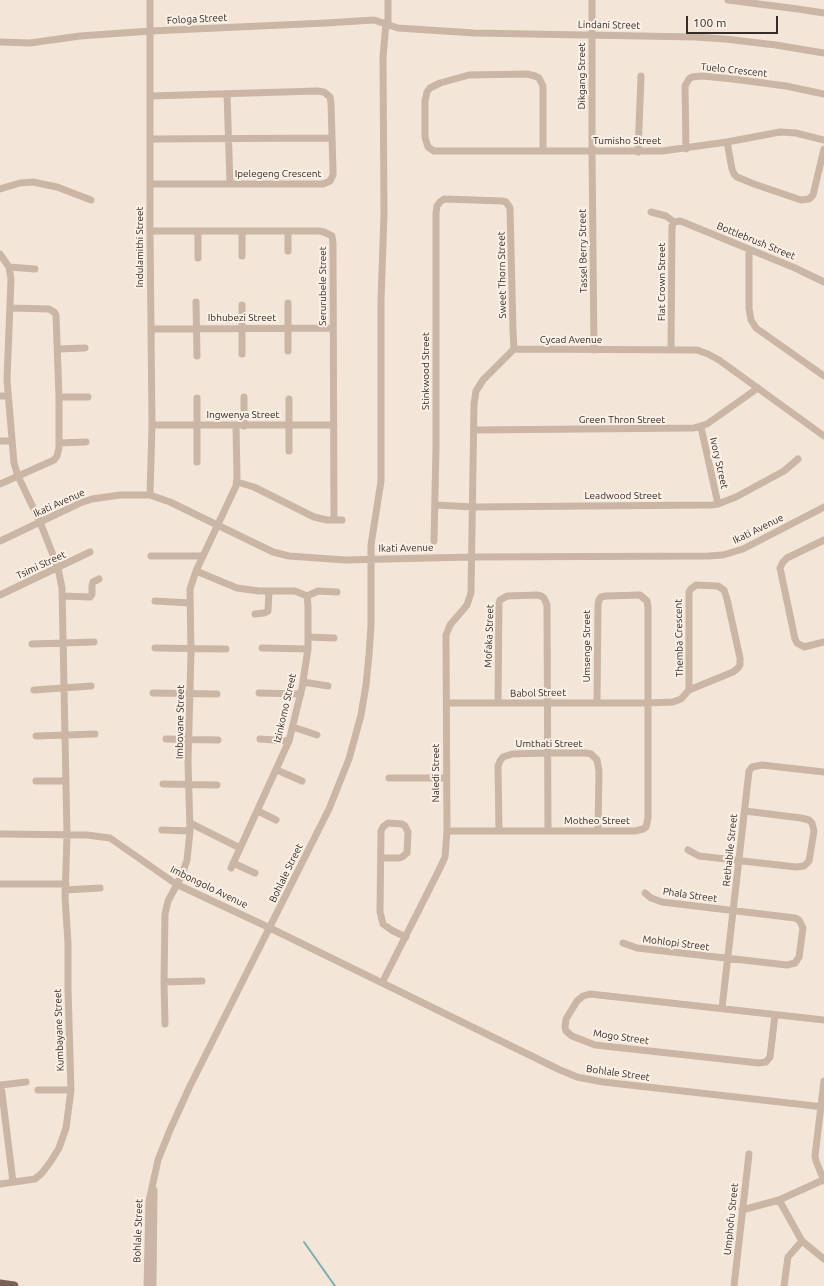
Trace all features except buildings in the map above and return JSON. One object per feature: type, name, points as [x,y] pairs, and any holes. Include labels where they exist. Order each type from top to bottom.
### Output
[{"type":"main road","points":[[0,1284],[14,1286]]},
{"type":"street","name":"Indulamithi Street","points":[[150,0],[152,425],[150,495]]},
{"type":"street","name":"Bohlale Street","points":[[147,1286],[149,1201],[151,1186],[158,1160],[190,1086],[270,928],[334,796],[346,767],[355,739],[366,685],[371,625],[370,559],[381,481],[381,301],[384,214],[383,57],[389,25],[388,0]]},
{"type":"street","name":"Dikgang Street","points":[[592,0],[592,152]]},
{"type":"street","points":[[730,0],[824,13]]},
{"type":"street","name":"Fologa Street","points":[[0,42],[30,43],[80,36],[151,31],[326,24],[369,20],[379,20],[389,25]]},
{"type":"street","name":"Lindani Street","points":[[389,25],[474,33],[717,38],[776,45],[824,53]]},
{"type":"street","name":"Tumisho Street","points":[[543,151],[543,86],[539,78],[531,74],[470,75],[440,83],[430,88],[427,92],[425,102],[425,137],[428,147],[434,151],[442,152],[662,152],[780,132],[796,133],[824,140]]},
{"type":"street","points":[[638,152],[641,76]]},
{"type":"street","name":"Tuelo Crescent","points":[[686,149],[685,86],[692,77],[702,76],[733,79],[786,86],[824,94]]},
{"type":"street","name":"Ipelegeng Crescent","points":[[150,96],[317,90],[324,92],[330,97],[331,103],[333,175],[328,183],[150,184]]},
{"type":"street","points":[[226,94],[230,184]]},
{"type":"street","points":[[150,139],[332,138]]},
{"type":"street","points":[[727,142],[732,169],[737,177],[801,200],[809,199],[813,195],[824,149]]},
{"type":"street","name":"Tassel Berry Street","points":[[592,152],[594,350]]},
{"type":"street","points":[[0,190],[20,183],[33,182],[56,187],[91,200]]},
{"type":"street","name":"Stinkwood Street","points":[[434,540],[436,505],[437,206],[444,199],[498,200],[506,202]]},
{"type":"street","name":"Sweet Thorn Street","points":[[506,202],[511,212],[512,331],[514,349]]},
{"type":"street","name":"Bottlebrush Street","points":[[651,212],[666,216],[795,268],[824,282]]},
{"type":"street","name":"Flat Crown Street","points":[[671,350],[672,226],[677,221]]},
{"type":"street","name":"Serurubele Street","points":[[150,231],[288,231],[324,232],[332,236],[334,244],[334,520]]},
{"type":"street","points":[[198,231],[198,258]]},
{"type":"street","points":[[242,231],[242,256]]},
{"type":"street","points":[[288,231],[288,251]]},
{"type":"street","points":[[749,250],[749,308],[753,324],[824,376]]},
{"type":"street","points":[[0,254],[9,267],[34,269]]},
{"type":"street","name":"Kumbayane Street","points":[[0,1184],[31,1180],[39,1176],[57,1153],[66,1128],[71,1090],[66,887],[67,835],[62,596],[58,568],[40,522],[18,476],[14,463],[8,396],[11,279],[9,267]]},
{"type":"street","points":[[196,302],[197,356]]},
{"type":"street","points":[[288,303],[288,351]]},
{"type":"street","points":[[242,305],[242,354]]},
{"type":"street","points":[[0,484],[54,460],[58,452],[59,443],[57,318],[54,312],[45,309],[10,308]]},
{"type":"street","name":"Ibhubezi Street","points":[[151,329],[333,328]]},
{"type":"street","points":[[58,349],[85,348]]},
{"type":"street","points":[[472,557],[474,404],[476,391],[483,380],[514,349]]},
{"type":"street","name":"Cycad Avenue","points":[[514,349],[693,350],[708,354],[719,360],[824,436]]},
{"type":"street","points":[[0,353],[8,353]]},
{"type":"street","name":"Green Thron Street","points":[[474,430],[686,429],[701,427],[758,388]]},
{"type":"street","points":[[0,396],[8,396]]},
{"type":"street","points":[[59,397],[88,397]]},
{"type":"street","points":[[244,397],[244,426]]},
{"type":"street","points":[[197,398],[198,462]]},
{"type":"street","points":[[289,399],[289,451]]},
{"type":"street","name":"Ingwenya Street","points":[[152,425],[334,425]]},
{"type":"street","name":"Imbovane Street","points":[[165,1024],[165,914],[168,901],[182,875],[187,860],[190,827],[190,603],[192,582],[237,482],[236,426]]},
{"type":"street","name":"Ivory Street","points":[[701,427],[718,504]]},
{"type":"street","points":[[0,441],[11,441]]},
{"type":"street","points":[[59,443],[86,442]]},
{"type":"street","name":"Leadwood Street","points":[[436,505],[473,507],[703,506],[718,504],[730,500],[789,468],[798,459]]},
{"type":"street","points":[[237,482],[254,487],[314,517],[342,520]]},
{"type":"street","name":"Ikati Avenue","points":[[0,541],[80,503],[92,499],[120,495],[150,495],[170,502],[281,554],[298,557],[345,560],[472,557],[716,556],[744,549],[824,507]]},
{"type":"street","points":[[824,540],[787,558],[780,568],[797,643],[804,646],[824,642]]},
{"type":"street","name":"Tsimi Street","points":[[0,595],[90,552]]},
{"type":"street","points":[[151,556],[203,556]]},
{"type":"street","name":"Naledi Street","points":[[382,983],[443,864],[446,849],[446,635],[450,625],[463,611],[470,600],[472,557]]},
{"type":"street","points":[[196,571],[237,588],[248,590],[295,591],[307,596],[318,591],[337,592]]},
{"type":"street","points":[[62,596],[90,597],[92,594],[93,582],[99,579]]},
{"type":"street","name":"Themba Crescent","points":[[677,701],[684,697],[689,690],[732,672],[740,665],[740,658],[726,595],[724,590],[718,586],[696,586],[690,589],[689,592],[689,690]]},
{"type":"street","points":[[255,614],[268,611],[269,591]]},
{"type":"street","name":"Umsenge Street","points":[[597,703],[599,600],[601,597],[606,596],[635,594],[644,597],[647,601],[648,607],[647,703]]},
{"type":"street","name":"Mofaka Street","points":[[498,703],[500,600],[507,596],[537,595],[544,598],[547,605],[548,703]]},
{"type":"street","name":"Izinkomo Street","points":[[255,873],[232,866],[277,770],[293,727],[303,682],[308,649],[307,596]]},
{"type":"street","points":[[155,602],[190,603]]},
{"type":"street","points":[[308,637],[334,638]]},
{"type":"street","points":[[32,644],[94,642]]},
{"type":"street","points":[[155,648],[226,649]]},
{"type":"street","points":[[262,648],[308,649]]},
{"type":"street","points":[[303,682],[328,686]]},
{"type":"street","points":[[34,690],[91,686]]},
{"type":"street","points":[[153,693],[217,694]]},
{"type":"street","points":[[259,693],[300,694]]},
{"type":"street","name":"Babol Street","points":[[447,703],[647,703],[677,701]]},
{"type":"street","points":[[548,703],[548,831]]},
{"type":"street","name":"Motheo Street","points":[[446,830],[640,831],[647,823],[647,703]]},
{"type":"street","points":[[293,727],[317,735]]},
{"type":"street","points":[[36,736],[95,734]]},
{"type":"street","points":[[166,739],[218,740]]},
{"type":"street","points":[[260,739],[289,741]]},
{"type":"street","name":"Umthati Street","points":[[499,831],[498,766],[500,761],[503,757],[512,754],[547,753],[586,753],[591,754],[597,760],[599,770],[598,831]]},
{"type":"street","name":"Rethabile Street","points":[[722,1008],[748,774],[752,767],[762,765],[824,772]]},
{"type":"street","points":[[277,770],[302,781]]},
{"type":"street","points":[[389,778],[446,778]]},
{"type":"street","points":[[36,781],[66,781]]},
{"type":"street","points":[[163,784],[217,785]]},
{"type":"street","points":[[258,811],[276,820]]},
{"type":"street","points":[[688,850],[698,856],[796,867],[804,866],[809,861],[814,831],[812,824],[805,818],[745,811]]},
{"type":"street","points":[[381,858],[399,858],[407,853],[408,832],[405,826],[402,824],[388,823],[383,827],[380,834],[381,919],[383,924],[387,927],[406,937]]},
{"type":"street","points":[[162,830],[190,827],[240,848]]},
{"type":"street","name":"Imbongolo Avenue","points":[[0,834],[97,835],[110,838],[176,884],[382,983]]},
{"type":"street","points":[[0,884],[100,888]]},
{"type":"street","name":"Phala Street","points":[[645,893],[651,898],[662,902],[791,917],[799,920],[802,924],[799,957],[797,961],[791,965],[728,959]]},
{"type":"street","name":"Mohlopi Street","points":[[623,943],[637,948],[728,959]]},
{"type":"street","points":[[164,982],[202,981]]},
{"type":"street","name":"Bohlale Street","points":[[382,983],[558,1069],[577,1076],[603,1082],[822,1107]]},
{"type":"street","name":"Mogo Street","points":[[775,1015],[770,1057],[766,1062],[759,1064],[595,1045],[572,1036],[566,1031],[565,1027],[566,1019],[578,1001],[583,996],[590,994],[824,1020]]},
{"type":"street","points":[[742,1210],[779,1200],[824,1181],[815,1156],[824,1081]]},
{"type":"street","points":[[13,1182],[3,1130],[0,1085],[26,1082]]},
{"type":"street","points":[[38,1090],[71,1090]]},
{"type":"street","name":"Umphofu Street","points":[[734,1286],[749,1154]]},
{"type":"street","name":"Bohlale Street","points":[[153,1286],[154,1178]]},
{"type":"street","points":[[779,1200],[802,1241],[824,1259]]},
{"type":"street","points":[[784,1286],[788,1257],[802,1241]]},
{"type":"waterway","points":[[304,1242],[335,1286]]}]
